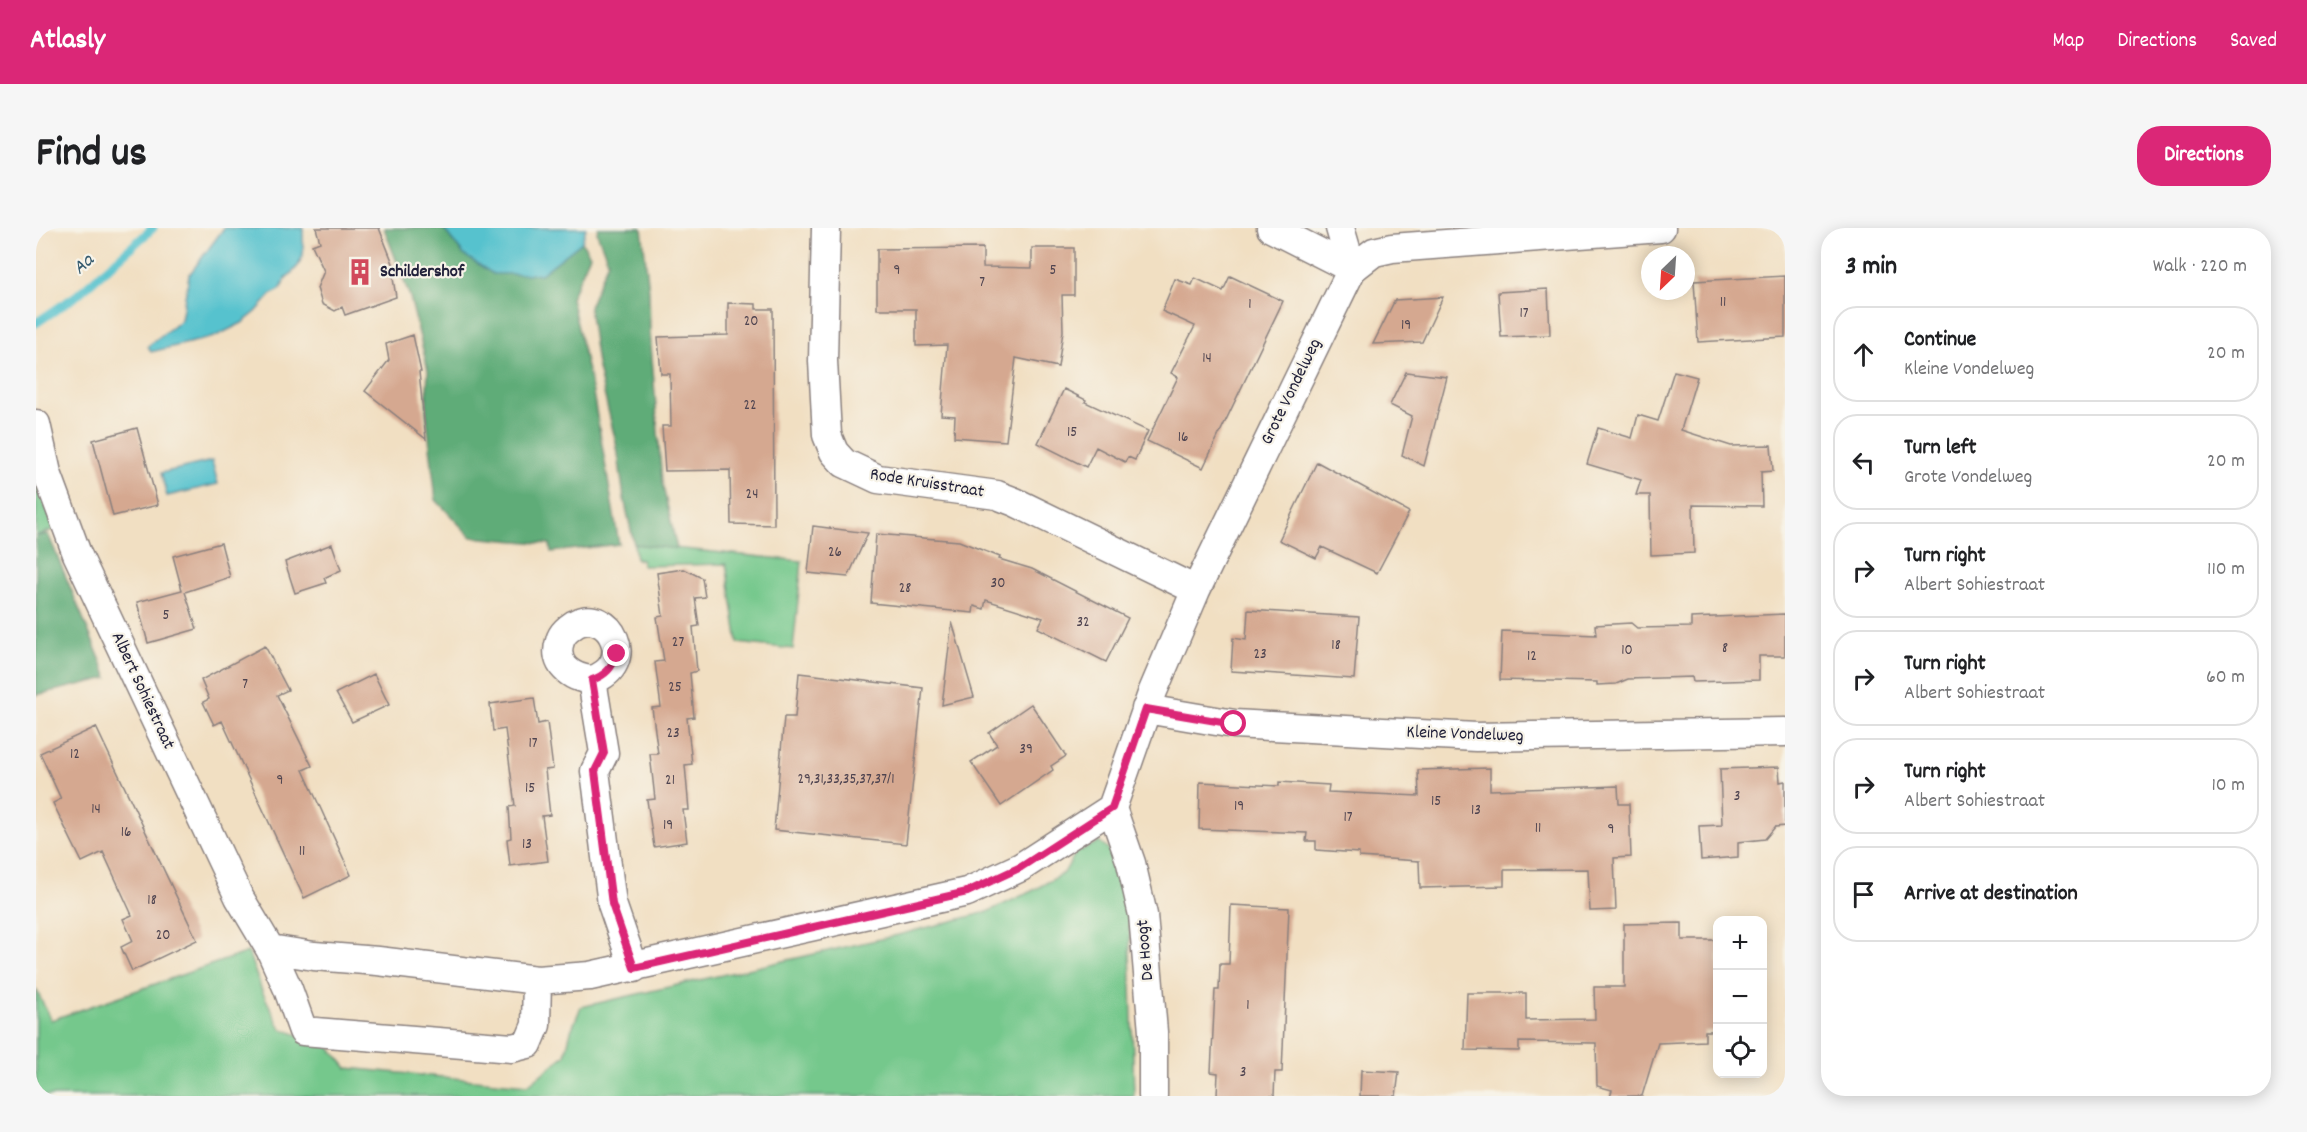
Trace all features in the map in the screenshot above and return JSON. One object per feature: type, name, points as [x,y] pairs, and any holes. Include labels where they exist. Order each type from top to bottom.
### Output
[{"type":"street","name":"Rode Kruisstraat","points":[[826,228],[824,361],[827,435],[834,452],[844,464],[878,479],[997,495],[1196,590]]},
{"type":"street","points":[[1271,228],[1352,269]]},
{"type":"street","points":[[1340,228],[1352,269]]},
{"type":"street","name":"Grote Vondelweg","points":[[1112,808],[1146,709],[1196,590],[1352,269],[1374,252],[1392,248],[1600,230],[1661,228]]},
{"type":"street","name":"Albert Sohiestraat","points":[[36,424],[47,473],[77,554],[239,897],[270,949],[303,1031],[513,1048],[528,1044],[536,1025],[537,980]]},
{"type":"street","points":[[592,680],[604,753],[595,771],[612,904],[634,968]]},
{"type":"street","name":"Kleine Vondelweg","points":[[1146,709],[1234,724],[1476,738],[1785,732]]},
{"type":"street","points":[[270,949],[314,956],[378,961],[537,980],[590,976],[967,892],[1021,867],[1112,808]]},
{"type":"street","name":"De Hoogt","points":[[1112,808],[1131,863],[1143,915],[1153,1032],[1153,1096]]},
{"type":"green space","points":[[384,228],[443,228],[464,255],[541,274],[582,242],[590,255],[571,298],[593,393],[619,544],[551,552],[550,544],[471,537],[436,500],[426,411],[428,370],[410,297]]},
{"type":"green space","points":[[598,228],[642,228],[649,291],[662,482],[677,549],[634,544],[624,498],[617,447],[597,364],[589,307],[608,261],[597,233]]},
{"type":"green space","points":[[36,481],[55,529],[36,536]]},
{"type":"green space","points":[[48,534],[108,678],[36,695],[36,536]]},
{"type":"green space","points":[[634,544],[802,561],[793,649],[738,643],[726,564],[643,566],[641,560],[636,559]]},
{"type":"green space","points":[[1099,842],[1118,858],[1129,910],[1134,1096],[36,1096],[36,989],[51,1020],[248,952],[262,991],[281,1029],[328,1045],[347,1068],[528,1085],[565,1055],[571,1031],[581,1007],[898,935],[987,912],[1064,873],[1076,852]]},
{"type":"water","points":[[224,228],[303,228],[303,255],[298,266],[285,280],[280,290],[272,294],[256,312],[242,323],[214,337],[151,352],[148,346],[181,320],[189,275]]},
{"type":"water","points":[[443,228],[586,228],[582,242],[541,274],[493,274],[464,255]]},
{"type":"water","points":[[212,461],[218,484],[167,496],[161,473]]},
{"type":"building","name":"Schildershof","points":[[316,228],[379,228],[396,271],[392,272],[396,297],[345,315],[342,307],[335,311],[322,304],[317,288],[324,271],[312,245],[320,242]]},
{"type":"building","points":[[983,248],[983,267],[1032,268],[1032,248],[1074,248],[1074,295],[1062,295],[1063,331],[1058,367],[1016,358],[1006,441],[954,437],[955,416],[941,415],[947,345],[916,346],[916,309],[877,309],[877,249]]},
{"type":"building","points":[[1230,276],[1283,301],[1203,468],[1147,441],[1178,377],[1171,373],[1195,326],[1162,311],[1175,279],[1192,285],[1195,278],[1223,291]]},
{"type":"building","points":[[1785,276],[1785,337],[1698,342],[1695,281]]},
{"type":"building","points":[[1548,289],[1550,335],[1501,337],[1498,292]]},
{"type":"building","points":[[1443,297],[1422,342],[1373,344],[1395,300]]},
{"type":"building","points":[[728,303],[756,304],[756,309],[773,309],[774,525],[731,524],[730,470],[665,471],[662,426],[671,426],[670,374],[661,374],[658,337],[728,335]]},
{"type":"building","points":[[413,335],[421,372],[419,372],[426,439],[365,391],[389,360],[386,344]]},
{"type":"building","points":[[1674,371],[1697,377],[1681,430],[1731,446],[1771,445],[1773,471],[1761,472],[1762,506],[1693,505],[1694,553],[1651,555],[1650,495],[1636,495],[1641,480],[1587,464],[1598,428],[1632,438],[1638,415],[1658,421]]},
{"type":"building","points":[[1406,372],[1447,377],[1424,466],[1402,455],[1412,416],[1390,405]]},
{"type":"building","points":[[1064,389],[1086,400],[1085,402],[1148,431],[1135,460],[1128,457],[1125,462],[1096,447],[1086,467],[1038,443]]},
{"type":"building","points":[[137,428],[158,505],[113,516],[93,440]]},
{"type":"building","points":[[1317,462],[1409,512],[1377,573],[1322,547],[1316,558],[1279,540]]},
{"type":"building","points":[[813,526],[868,533],[848,577],[808,573]]},
{"type":"building","points":[[876,534],[959,541],[1000,557],[999,559],[1032,569],[1128,618],[1106,662],[1038,628],[1043,618],[986,600],[984,609],[974,606],[973,613],[871,603]]},
{"type":"building","points":[[221,543],[230,577],[185,592],[197,629],[148,643],[137,602],[182,590],[173,556]]},
{"type":"building","points":[[332,544],[341,570],[324,578],[326,583],[295,593],[285,562]]},
{"type":"building","points":[[684,569],[702,578],[705,597],[695,598],[699,626],[693,627],[697,671],[690,673],[694,717],[687,718],[692,764],[685,765],[689,810],[683,810],[687,842],[654,847],[647,800],[655,799],[650,754],[658,754],[652,708],[661,707],[655,662],[664,661],[657,617],[663,616],[657,573]]},
{"type":"building","points":[[1248,610],[1359,617],[1354,679],[1231,671],[1233,638],[1246,640]]},
{"type":"building","points":[[1785,614],[1785,656],[1759,656],[1759,680],[1693,682],[1692,677],[1628,679],[1616,684],[1597,685],[1597,682],[1500,680],[1502,631],[1596,635],[1595,625],[1631,623],[1637,628],[1691,627],[1691,618]]},
{"type":"building","points":[[952,622],[974,697],[942,705]]},
{"type":"building","points":[[265,646],[288,690],[277,695],[312,766],[303,770],[351,875],[304,898],[222,721],[214,725],[203,702],[209,699],[201,680]]},
{"type":"building","points":[[799,673],[923,688],[906,844],[774,830],[784,717],[795,717]]},
{"type":"building","points":[[374,674],[389,705],[352,722],[336,693]]},
{"type":"building","points":[[534,698],[538,724],[547,722],[553,769],[545,770],[550,815],[542,816],[548,861],[510,866],[507,839],[511,838],[509,807],[515,806],[505,729],[493,731],[490,704]]},
{"type":"building","points":[[1031,704],[1066,756],[1051,766],[1053,770],[1001,806],[971,762],[997,745],[989,733]]},
{"type":"building","points":[[96,727],[197,940],[132,971],[121,947],[133,941],[123,919],[132,915],[103,852],[82,862],[53,803],[61,799],[40,753]]},
{"type":"building","points":[[1779,767],[1780,782],[1785,781],[1785,826],[1775,827],[1765,839],[1738,842],[1738,857],[1701,860],[1699,826],[1722,825],[1720,769]]},
{"type":"building","points":[[1490,768],[1490,790],[1618,786],[1619,804],[1629,804],[1631,857],[1614,858],[1616,910],[1590,911],[1588,869],[1504,870],[1504,886],[1420,888],[1419,861],[1359,857],[1359,853],[1316,850],[1316,841],[1306,841],[1307,833],[1199,829],[1200,782],[1279,786],[1279,782],[1329,785],[1328,792],[1419,796],[1418,770]]},
{"type":"building","points":[[1231,905],[1289,908],[1282,1072],[1275,1072],[1274,1096],[1217,1096],[1218,1073],[1211,1072],[1215,990],[1219,990],[1220,964],[1229,964]]},
{"type":"building","points":[[1682,923],[1682,940],[1713,940],[1713,1031],[1705,1031],[1705,1041],[1658,1043],[1642,1096],[1610,1096],[1612,1090],[1597,1086],[1596,1043],[1519,1042],[1519,1051],[1465,1050],[1467,993],[1526,993],[1526,1020],[1595,1019],[1594,987],[1624,987],[1624,924]]},
{"type":"building","points":[[1361,1070],[1399,1072],[1396,1096],[1360,1096]]},
{"type":"waterway","name":"Aa","points":[[36,323],[76,296],[153,228]]},
{"type":"place","name":"Schildershof","points":[[360,272]]},
{"type":"route","points":[[617,654],[612,667],[602,677],[592,680],[604,753],[595,771],[612,904],[634,968],[967,892],[1021,867],[1112,808],[1146,709],[1234,724]]}]
